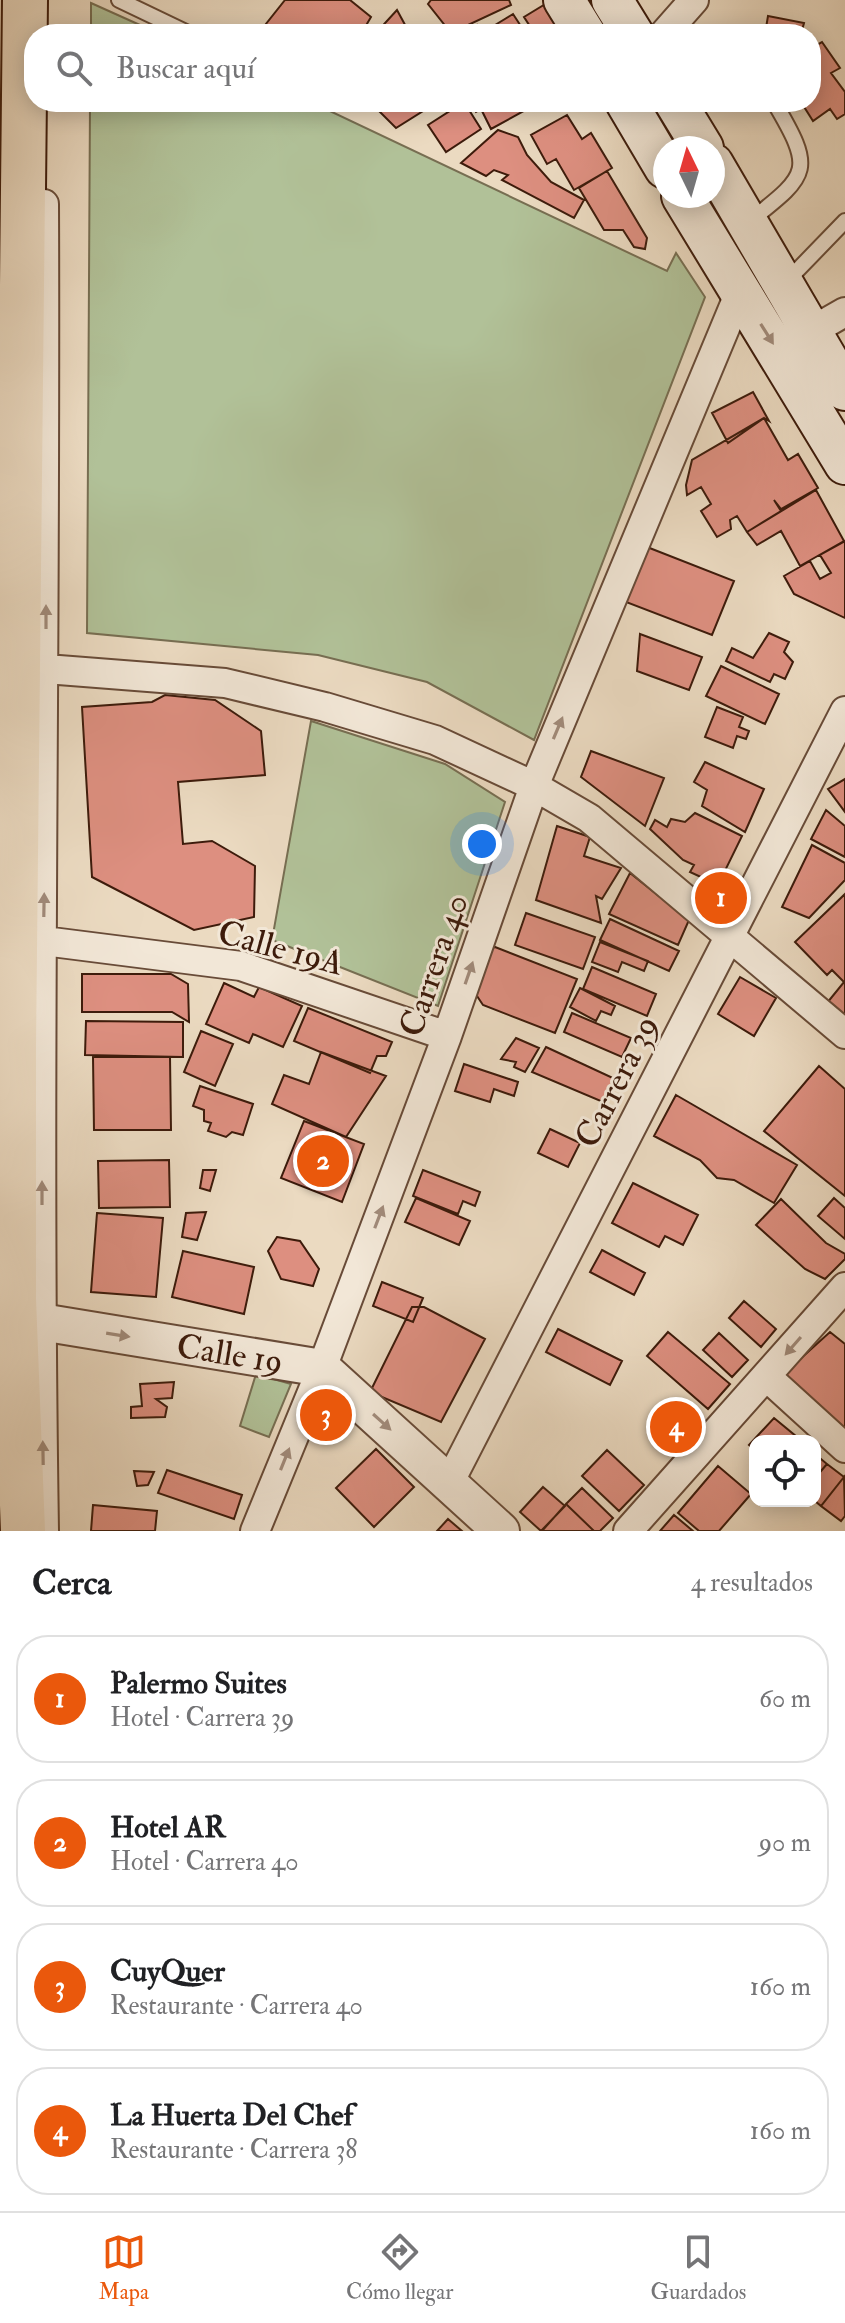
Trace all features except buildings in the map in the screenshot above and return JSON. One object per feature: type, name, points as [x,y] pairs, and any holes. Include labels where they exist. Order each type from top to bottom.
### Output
[{"type":"main road","points":[[25,0],[26,24]]},
{"type":"main road","points":[[564,0],[579,24]]},
{"type":"main road","points":[[612,0],[627,24]]},
{"type":"main road","points":[[23,1531],[14,1299],[14,1045],[33,172],[30,112]]},
{"type":"main road","points":[[632,112],[653,148]]},
{"type":"main road","points":[[681,112],[696,136]]},
{"type":"main road","points":[[725,183],[845,390]]},
{"type":"main road","points":[[689,208],[845,464]]},
{"type":"street","points":[[46,24],[47,0]]},
{"type":"street","points":[[673,24],[694,0]]},
{"type":"street","points":[[43,112],[33,172],[46,669],[41,1322],[44,1531]]},
{"type":"street","name":"Carrera 40","points":[[255,1531],[322,1368],[447,1036],[534,786],[740,292]]},
{"type":"street","points":[[810,332],[845,312]]},
{"type":"street","points":[[46,669],[225,683],[325,707],[435,740],[534,786],[589,818],[845,1034]]},
{"type":"street","name":"Carrera 39","points":[[449,1483],[845,711]]},
{"type":"street","name":"Calle 19A","points":[[44,941],[241,966],[447,1036]]},
{"type":"street","points":[[628,1531],[845,1287]]},
{"type":"street","name":"Calle 19","points":[[41,1322],[322,1368],[501,1531]]},
{"type":"street","points":[[766,1376],[845,1448]]},
{"type":"lane","points":[[119,0],[169,24]]},
{"type":"lane","points":[[749,222],[795,186],[802,165],[795,136],[780,112]]},
{"type":"lane","points":[[785,283],[845,221]]},
{"type":"green space","points":[[91,3],[138,24],[91,24]]},
{"type":"green space","points":[[90,112],[332,112],[667,271],[676,253],[705,297],[534,740],[427,682],[318,655],[87,633]]},
{"type":"green space","points":[[311,721],[445,764],[505,802],[438,1006],[272,940]]},
{"type":"green space","points":[[256,1374],[291,1384],[269,1437],[240,1426]]},
{"type":"place","name":"Palermo Suites","points":[[721,898]]},
{"type":"place","name":"Hotel AR","points":[[323,1161]]},
{"type":"place","name":"CuyQuer","points":[[326,1415]]},
{"type":"place","name":"La Huerta Del Chef","points":[[676,1427]]}]
